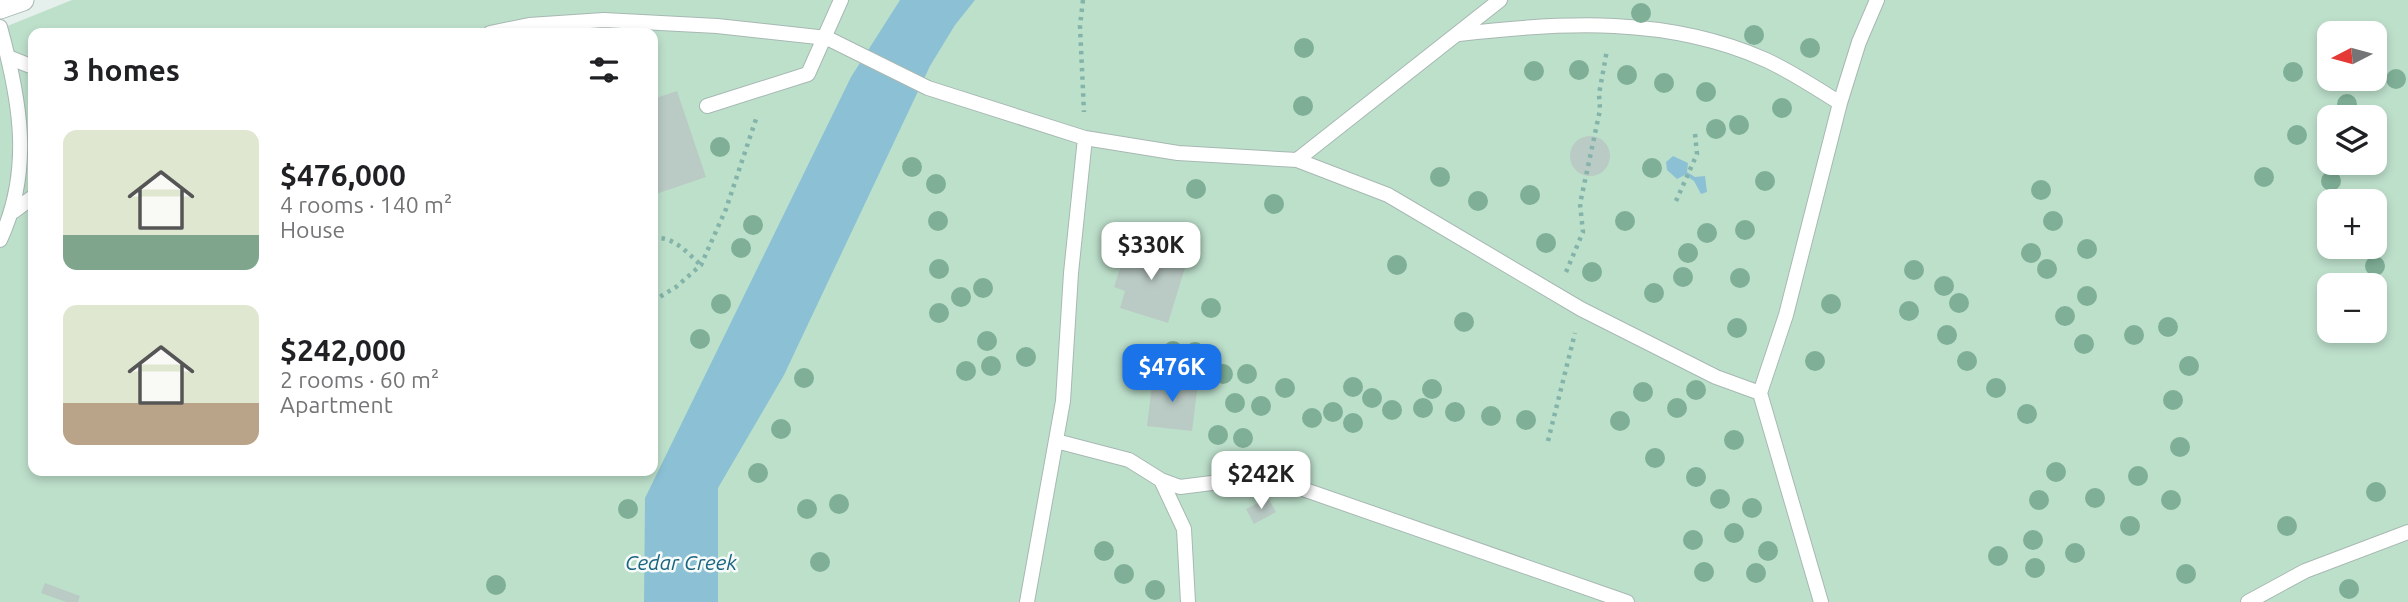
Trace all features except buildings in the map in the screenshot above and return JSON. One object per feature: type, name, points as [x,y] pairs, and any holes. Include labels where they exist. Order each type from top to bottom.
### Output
[{"type":"street","points":[[0,8],[23,0]]},
{"type":"lane","points":[[707,106],[808,74],[827,37],[841,0]]},
{"type":"lane","points":[[1297,160],[1500,0]]},
{"type":"lane","points":[[1821,602],[1760,393],[1786,315],[1840,103],[1859,42],[1877,0]]},
{"type":"lane","points":[[514,28],[604,20],[717,26],[827,37],[928,88],[1085,138],[1178,153],[1297,160],[1388,195],[1581,309],[1716,377],[1760,393]]},
{"type":"lane","points":[[1459,34],[1535,25],[1609,25],[1699,38],[1743,51],[1789,72],[1840,103]]},
{"type":"lane","points":[[0,27],[20,128],[20,171],[14,211],[0,240]]},
{"type":"lane","points":[[8,57],[28,65]]},
{"type":"lane","points":[[1027,602],[1063,401],[1071,273],[1085,138]]},
{"type":"lane","points":[[14,211],[28,201]]},
{"type":"lane","points":[[1056,441],[1129,460],[1161,480],[1180,487],[1199,487],[1259,477],[1294,486],[1627,602]]},
{"type":"lane","points":[[1161,480],[1184,529],[1188,560],[1188,602]]},
{"type":"lane","points":[[2248,602],[2305,571],[2408,532]]},
{"type":"path","points":[[1083,0],[1080,26],[1085,138]]},
{"type":"path","points":[[1553,294],[1572,262],[1583,232],[1580,204],[1601,110],[1599,94],[1609,25]]},
{"type":"path","points":[[658,298],[676,287],[701,265],[726,209],[765,88]]},
{"type":"path","points":[[1676,201],[1697,154],[1695,134]]},
{"type":"path","points":[[658,238],[675,242],[701,265]]},
{"type":"path","points":[[1548,441],[1581,309]]},
{"type":"green space","points":[[72,0],[2408,0],[2408,602],[0,602],[0,29]]},
{"type":"water","name":"Cedar Creek","points":[[900,0],[975,0],[955,25],[930,66],[784,375],[718,488],[718,602],[644,602],[645,498],[851,77]]},
{"type":"water","points":[[1673,156],[1688,163],[1687,172],[1695,177],[1705,176],[1707,192],[1701,194],[1694,181],[1685,175],[1677,179],[1667,170],[1666,162]]}]
